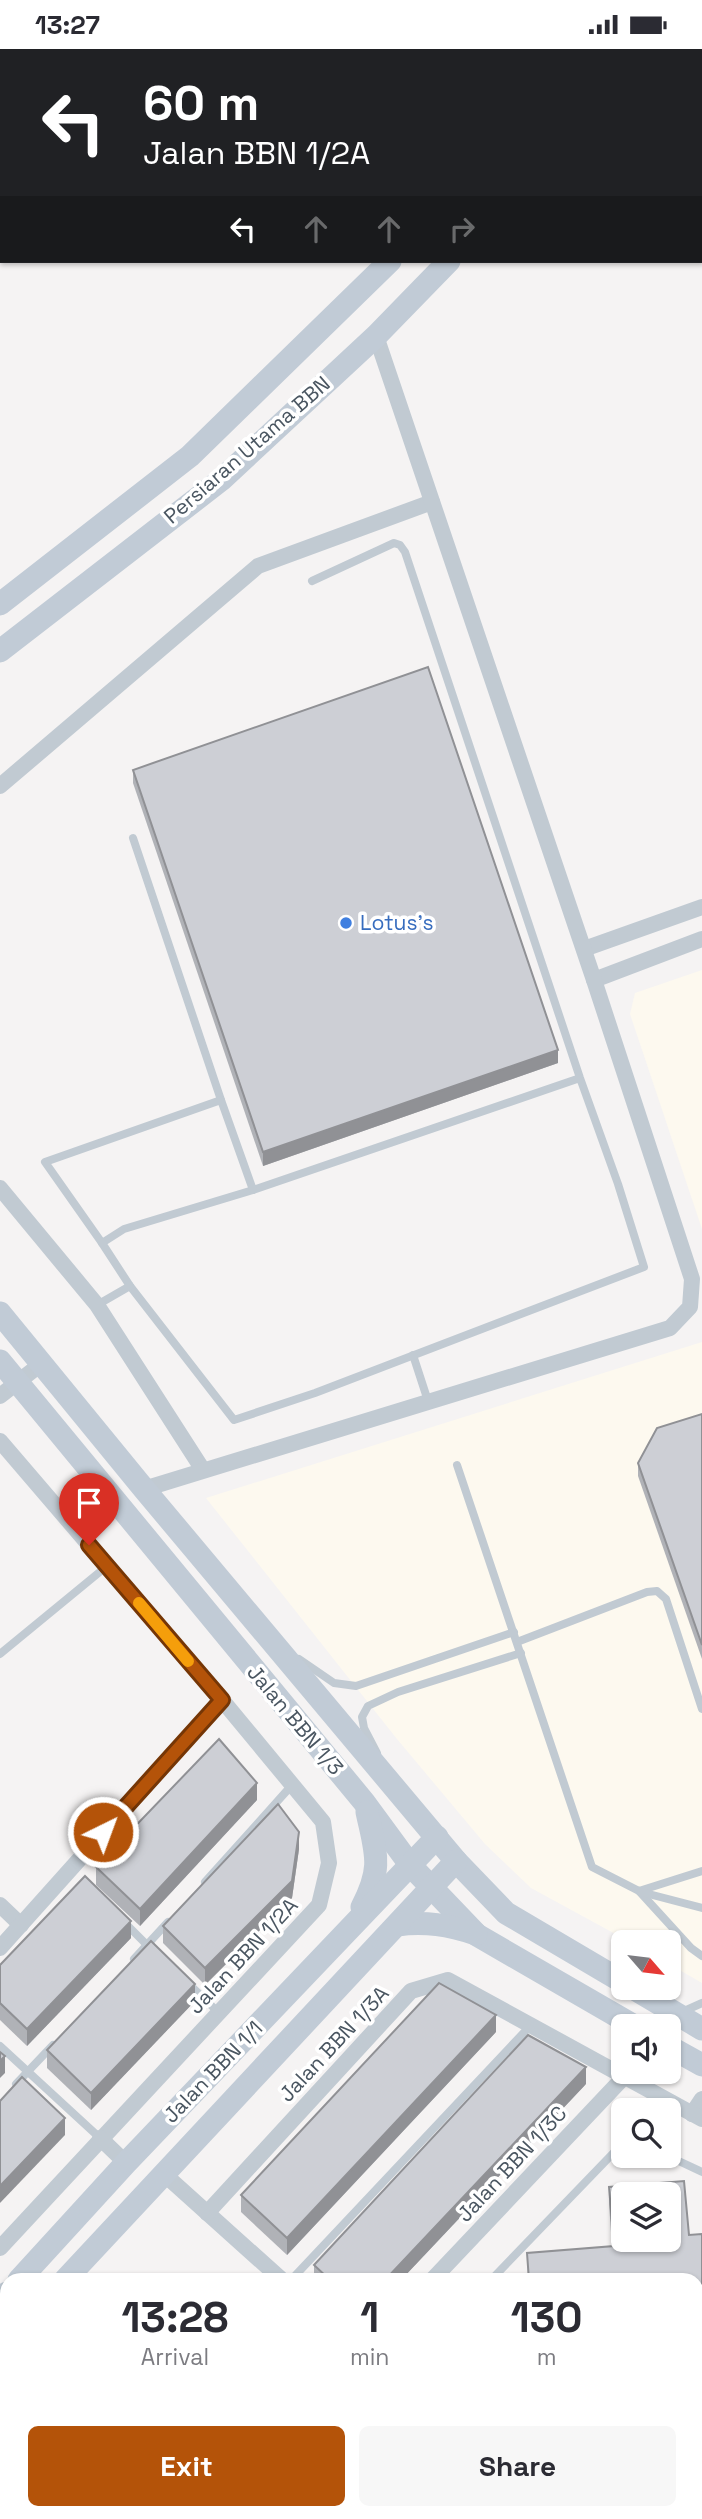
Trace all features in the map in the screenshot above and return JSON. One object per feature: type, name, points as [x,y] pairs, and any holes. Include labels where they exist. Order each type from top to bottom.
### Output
[{"type":"street","name":"Persiaran Utama BBN","points":[[0,604],[190,456],[388,263]]},
{"type":"street","name":"Persiaran Utama BBN","points":[[0,651],[221,480],[376,335],[447,263]]},
{"type":"street","points":[[177,1577],[171,1558],[140,1511],[138,1497],[144,1489],[670,1328],[690,1307],[692,1279],[584,949],[376,335]]},
{"type":"street","points":[[0,786],[258,566],[432,502]]},
{"type":"street","points":[[584,949],[702,907]]},
{"type":"street","points":[[594,980],[702,939]]},
{"type":"street","points":[[0,1188],[97,1305],[203,1469]]},
{"type":"street","name":"Jalan BBN 1/3","points":[[0,1313],[456,1861],[506,1913],[611,1975]]},
{"type":"street","name":"Jalan BBN 1/3","points":[[0,1361],[9,1389],[177,1577],[364,1802],[411,1867],[431,1889],[477,1935],[613,2014]]},
{"type":"street","points":[[9,1389],[41,1364]]},
{"type":"street","name":"Jalan BBN 1/2A","points":[[0,1441],[323,1822],[329,1863],[319,1905],[0,2248]]},
{"type":"street","points":[[0,1948],[74,1874],[222,1700]]},
{"type":"street","points":[[351,1928],[374,1881],[377,1863],[364,1802]]},
{"type":"street","name":"Jalan BBN 1/1","points":[[25,2273],[126,2163],[437,1837]]},
{"type":"street","name":"Jalan BBN 1/1","points":[[72,2273],[456,1861]]},
{"type":"street","points":[[0,1905],[21,1925]]},
{"type":"street","points":[[397,1924],[421,1922],[456,1927],[477,1935]]},
{"type":"street","name":"Jalan BBN 1/3A","points":[[208,2213],[411,1991],[448,1980],[611,2070]]},
{"type":"street","points":[[654,2000],[678,2014]]},
{"type":"street","points":[[681,2016],[702,2029]]},
{"type":"street","points":[[681,2053],[702,2065]]},
{"type":"street","name":"Jalan BBN 1/3C","points":[[439,2273],[617,2084]]},
{"type":"street","name":"Jalan BBN 1/3A","points":[[635,2084],[657,2098]]},
{"type":"street","points":[[697,2116],[702,2099]]},
{"type":"street","points":[[100,2139],[126,2163]]},
{"type":"street","points":[[164,2174],[274,2273]]},
{"type":"lane","points":[[221,1100],[45,1162],[130,1286],[234,1419],[315,1393],[644,1267],[405,552],[400,545],[394,543],[312,581]]},
{"type":"lane","points":[[134,838],[253,1190]]},
{"type":"lane","points":[[103,1243],[124,1229],[253,1190],[580,1078]]},
{"type":"lane","points":[[97,1305],[130,1286]]},
{"type":"lane","points":[[413,1356],[428,1401]]},
{"type":"lane","points":[[457,1465],[592,1867],[639,1891],[702,1908]]},
{"type":"lane","points":[[0,1654],[107,1566]]},
{"type":"lane","points":[[517,1642],[648,1592],[657,1591],[666,1599],[702,1709]]},
{"type":"lane","points":[[271,1639],[334,1683],[356,1686],[514,1632]]},
{"type":"lane","points":[[397,1789],[364,1728],[362,1717],[368,1706],[398,1692],[521,1653]]},
{"type":"lane","points":[[202,1885],[292,1785]]},
{"type":"lane","points":[[639,1891],[702,1871]]},
{"type":"lane","points":[[639,1891],[702,1957]]},
{"type":"lane","points":[[129,1964],[175,1915]]},
{"type":"lane","points":[[118,1916],[156,1953]]},
{"type":"lane","points":[[183,1979],[219,2013]]},
{"type":"lane","points":[[678,2014],[702,2003]]},
{"type":"lane","points":[[297,2273],[531,2025]]},
{"type":"lane","points":[[9,2092],[55,2042]]},
{"type":"lane","points":[[0,2046],[100,2139]]},
{"type":"lane","points":[[498,2273],[611,2155]]},
{"type":"lane","points":[[681,2162],[702,2172]]},
{"type":"shaded area","points":[[702,970],[702,1229],[630,1014],[635,993]]},
{"type":"shaded area","points":[[702,1342],[702,1983],[681,1971],[681,1930],[611,1932],[531,1888],[485,1844],[397,1739],[206,1498]]},
{"type":"building","name":"Lotus's","points":[[428,667],[558,1050],[263,1152],[133,770]]},
{"type":"building","points":[[702,1414],[702,1645],[638,1463],[657,1428]]},
{"type":"building","points":[[219,1739],[257,1783],[140,1909],[96,1867]]},
{"type":"building","points":[[278,1804],[299,1832],[292,1881],[205,1968],[163,1926]]},
{"type":"building","points":[[85,1876],[131,1921],[27,2029],[0,2003],[0,1965]]},
{"type":"building","points":[[151,1941],[195,1984],[91,2093],[47,2050]]},
{"type":"building","points":[[439,1983],[496,2015],[287,2238],[241,2195]]},
{"type":"building","points":[[528,2035],[586,2067],[392,2273],[323,2273],[314,2265]]},
{"type":"building","points":[[22,2077],[65,2118],[0,2186],[0,2101]]},
{"type":"building","points":[[684,2181],[689,2235],[702,2234],[702,2273],[528,2273],[527,2253],[611,2246],[611,2252],[681,2252],[681,2182],[672,2182]]},
{"type":"slow traffic","points":[[139,1603],[188,1661]]},
{"type":"place","name":"Lotus's","points":[[346,923]]},
{"type":"route","points":[[89,1545],[222,1700],[103,1832]]}]
